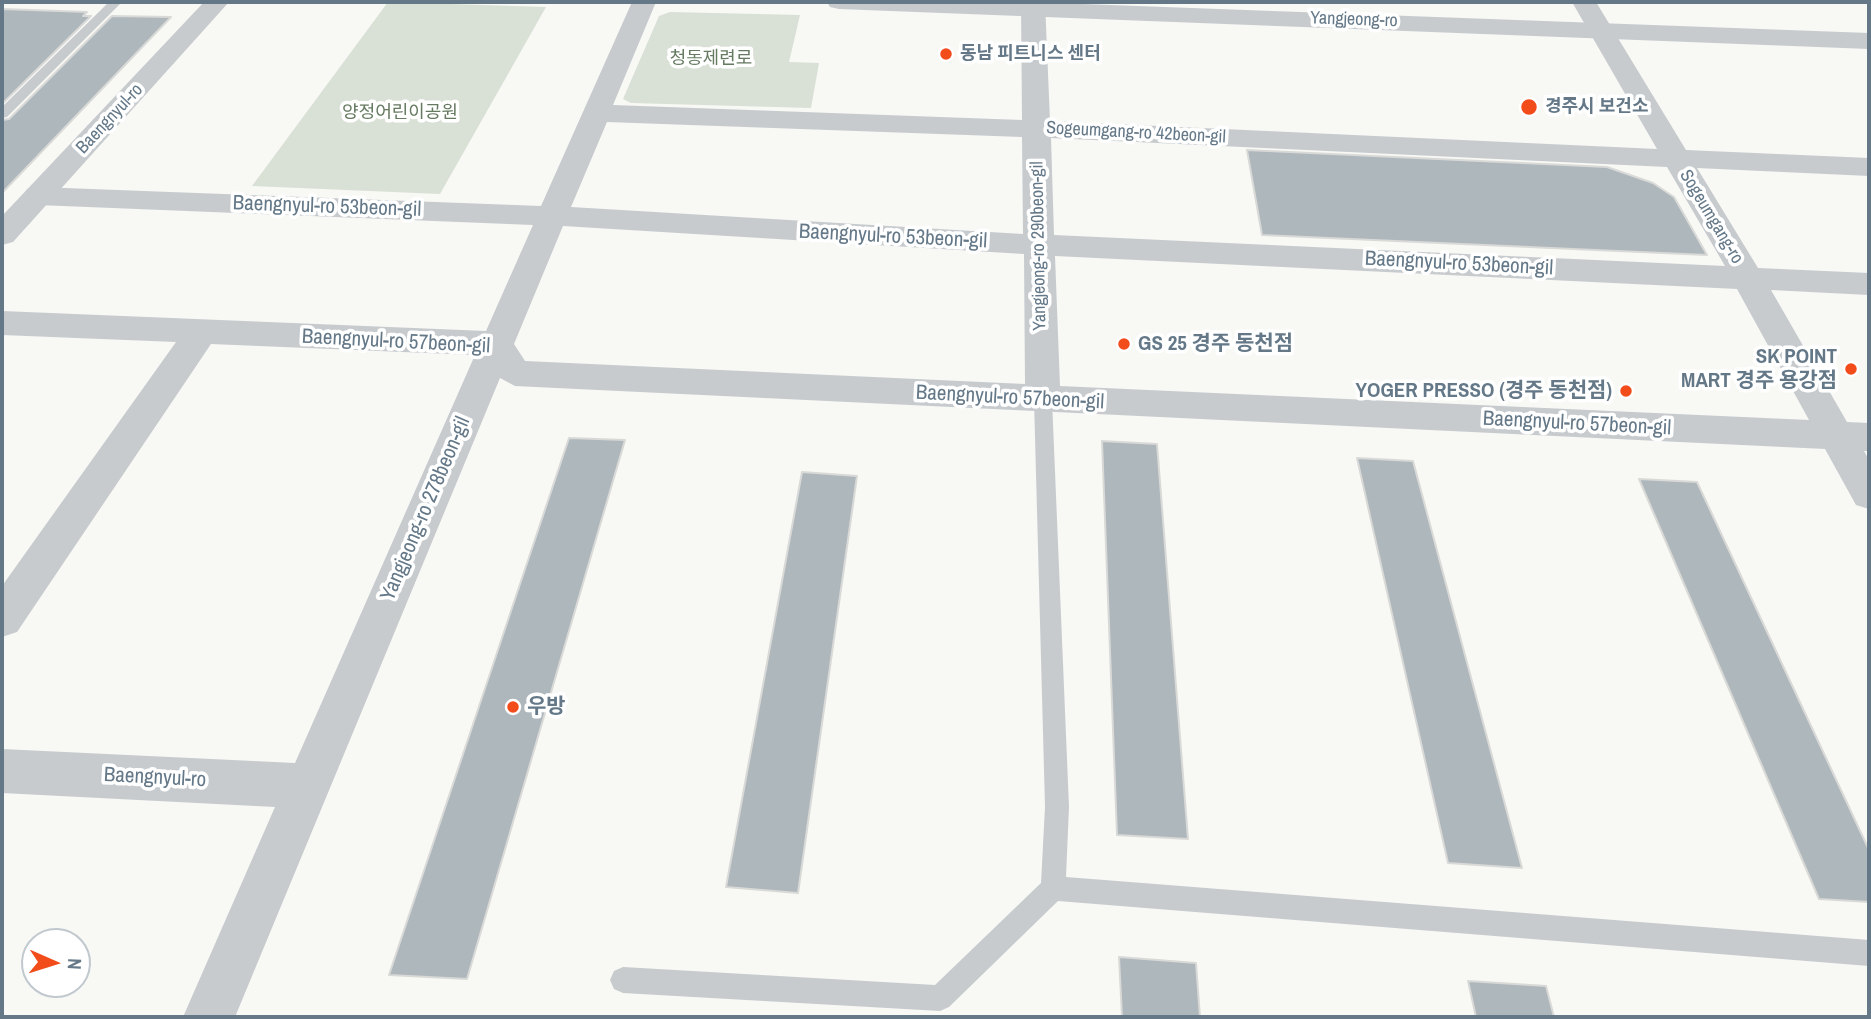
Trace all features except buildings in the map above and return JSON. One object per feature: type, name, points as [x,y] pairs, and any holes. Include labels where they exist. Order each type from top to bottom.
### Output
[{"type":"street","name":"Baengnyul-ro","points":[[2,235],[217,2]]},
{"type":"street","name":"Yangjeong-ro 278beon-gil","points":[[209,1017],[644,2]]},
{"type":"street","name":"Yangjeong-ro","points":[[839,2],[1033,5],[1869,41]]},
{"type":"street","name":"Sogeumgang-ro","points":[[1584,2],[1748,277],[1852,436],[1869,494]]},
{"type":"street","name":"Yangjeong-ro 290beon-gil","points":[[1033,5],[1043,400]]},
{"type":"street","name":"Sogeumgang-ro 42beon-gil","points":[[597,113],[1036,128],[1869,166]]},
{"type":"street","name":"Baengnyul-ro 53beon-gil","points":[[38,196],[552,216],[1039,245],[1869,284]]},
{"type":"street","name":"Baengnyul-ro 57beon-gil","points":[[2,323],[201,334],[497,344],[514,373],[1852,436]]},
{"type":"street","points":[[2,619],[201,334]]},
{"type":"street","name":"Baengnyul-ro","points":[[2,771],[308,786]]},
{"type":"lane","points":[[2,114],[116,2]]},
{"type":"lane","points":[[623,980],[940,998],[1053,888],[1057,807],[1043,400]]},
{"type":"lane","points":[[1053,888],[1869,953]]},
{"type":"green space","name":"양정어린이공원","points":[[388,2],[546,7],[440,194],[252,186]]},
{"type":"green space","name":"청동제련로","points":[[670,12],[800,15],[789,62],[819,63],[811,108],[631,103],[623,99],[659,16]]},
{"type":"place","name":"동남 피트니스 센터","points":[[946,54]]},
{"type":"place","name":"경주시 보건소","points":[[1529,107]]},
{"type":"place","name":"GS 25 경주 동천점","points":[[1124,344]]},
{"type":"place","name":"SK POINT MART 경주 용강점","points":[[1851,369]]},
{"type":"place","name":"YOGER PRESSO (경주 동천점)","points":[[1626,391]]},
{"type":"place","name":"우방","points":[[513,707]]}]
